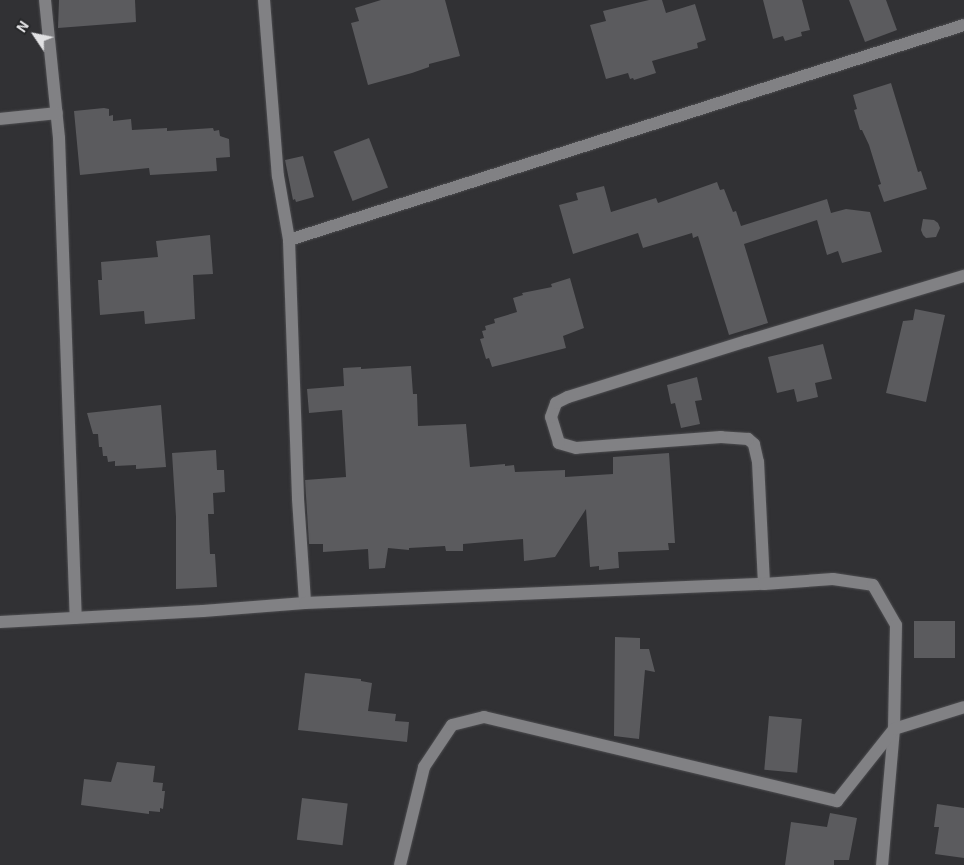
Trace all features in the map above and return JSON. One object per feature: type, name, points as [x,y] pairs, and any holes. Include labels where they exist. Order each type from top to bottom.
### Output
[{"type":"street","points":[[45,0],[57,113],[76,618]]},
{"type":"street","points":[[264,0],[278,176],[289,240],[298,499],[305,603]]},
{"type":"street","points":[[289,240],[964,25]]},
{"type":"street","points":[[0,119],[57,113]]},
{"type":"street","points":[[764,584],[758,462],[754,444],[748,439],[720,437],[576,448],[559,443],[551,417],[556,404],[568,396],[747,340],[964,276]]},
{"type":"street","points":[[0,622],[305,603],[764,584],[833,579],[873,585],[896,625],[894,729],[882,865]]},
{"type":"street","points":[[400,865],[424,767],[452,725],[484,717],[837,801],[894,729],[964,707]]},
{"type":"building","points":[[59,0],[135,0],[136,22],[58,28]]},
{"type":"building","points":[[381,0],[445,0],[460,56],[429,64],[429,67],[412,73],[368,85],[351,23],[359,21],[355,8]]},
{"type":"building","points":[[649,0],[662,0],[666,13],[695,4],[706,40],[697,43],[698,48],[652,61],[656,73],[634,80],[633,78],[630,79],[628,73],[606,79],[590,25],[606,21],[603,11]]},
{"type":"building","points":[[763,0],[802,0],[810,30],[801,32],[802,36],[785,41],[783,36],[773,39]]},
{"type":"building","points":[[849,0],[886,0],[897,30],[865,42]]},
{"type":"building","points":[[891,83],[918,172],[921,171],[927,189],[884,202],[878,185],[881,184],[869,145],[862,130],[860,130],[854,110],[857,109],[853,95]]},
{"type":"building","points":[[109,109],[109,116],[113,115],[113,121],[131,119],[132,130],[167,128],[167,131],[213,128],[214,131],[219,130],[220,136],[229,139],[230,157],[216,158],[217,171],[150,175],[149,168],[80,175],[74,111]]},
{"type":"building","points":[[369,138],[388,187],[353,201],[334,152]]},
{"type":"building","points":[[303,156],[314,197],[296,202],[295,199],[293,200],[285,160]]},
{"type":"building","points":[[717,182],[720,190],[724,189],[733,212],[736,211],[741,226],[827,199],[831,213],[846,209],[870,212],[882,252],[842,263],[838,251],[827,255],[817,220],[744,244],[768,323],[729,335],[698,236],[693,238],[692,233],[643,248],[638,233],[573,254],[559,205],[578,200],[576,193],[604,186],[611,212],[656,198],[658,203]]},
{"type":"building","points":[[923,219],[934,220],[938,223],[940,228],[936,237],[926,238],[923,235],[921,230]]},
{"type":"building","points":[[210,235],[213,274],[193,275],[195,319],[145,324],[144,311],[100,315],[98,280],[102,280],[101,262],[158,257],[156,241]]},
{"type":"building","points":[[570,278],[584,328],[563,336],[566,348],[492,367],[489,358],[486,359],[480,339],[484,338],[482,331],[486,330],[485,326],[495,323],[494,319],[517,312],[513,298],[523,295],[522,293],[552,287],[551,284]]},
{"type":"building","points":[[915,309],[945,315],[926,402],[886,393],[903,321],[913,320]]},
{"type":"building","points":[[823,344],[832,379],[815,383],[818,397],[797,402],[794,389],[777,393],[768,357]]},
{"type":"building","points":[[411,366],[413,394],[417,394],[418,426],[466,424],[470,467],[505,464],[505,466],[514,465],[515,472],[565,470],[565,477],[613,474],[613,457],[669,453],[675,543],[668,543],[669,550],[618,552],[619,568],[599,570],[599,566],[590,567],[586,509],[555,557],[524,561],[523,539],[463,544],[463,551],[446,551],[445,546],[409,548],[409,550],[388,548],[385,568],[369,569],[368,549],[323,552],[323,544],[309,544],[305,480],[346,477],[342,410],[309,413],[307,389],[344,386],[343,368],[361,367],[361,369]]},
{"type":"building","points":[[697,377],[702,400],[695,401],[700,424],[681,428],[675,403],[671,404],[667,385]]},
{"type":"building","points":[[161,405],[166,467],[136,469],[136,465],[115,466],[115,461],[108,462],[107,456],[103,456],[102,447],[99,447],[98,434],[93,434],[87,413]]},
{"type":"building","points":[[216,450],[217,470],[224,470],[225,492],[213,493],[214,514],[208,514],[210,554],[215,554],[217,587],[176,589],[176,517],[172,453]]},
{"type":"building","points":[[914,621],[955,621],[955,658],[914,658]]},
{"type":"building","points":[[615,637],[640,638],[640,649],[649,649],[655,672],[645,670],[639,739],[614,736]]},
{"type":"building","points":[[305,673],[361,679],[361,681],[372,683],[368,711],[396,714],[395,721],[409,722],[407,742],[298,730]]},
{"type":"building","points":[[769,716],[802,719],[797,773],[764,770]]},
{"type":"building","points":[[117,762],[155,766],[153,782],[163,783],[162,791],[165,791],[163,809],[160,808],[160,812],[149,811],[149,814],[81,805],[84,779],[111,782]]},
{"type":"building","points":[[302,798],[348,804],[343,845],[297,840]]},
{"type":"building","points":[[937,804],[964,808],[964,858],[935,854],[939,827],[934,827]]},
{"type":"building","points":[[830,813],[857,818],[849,860],[834,860],[834,865],[785,865],[791,822],[827,827]]}]
